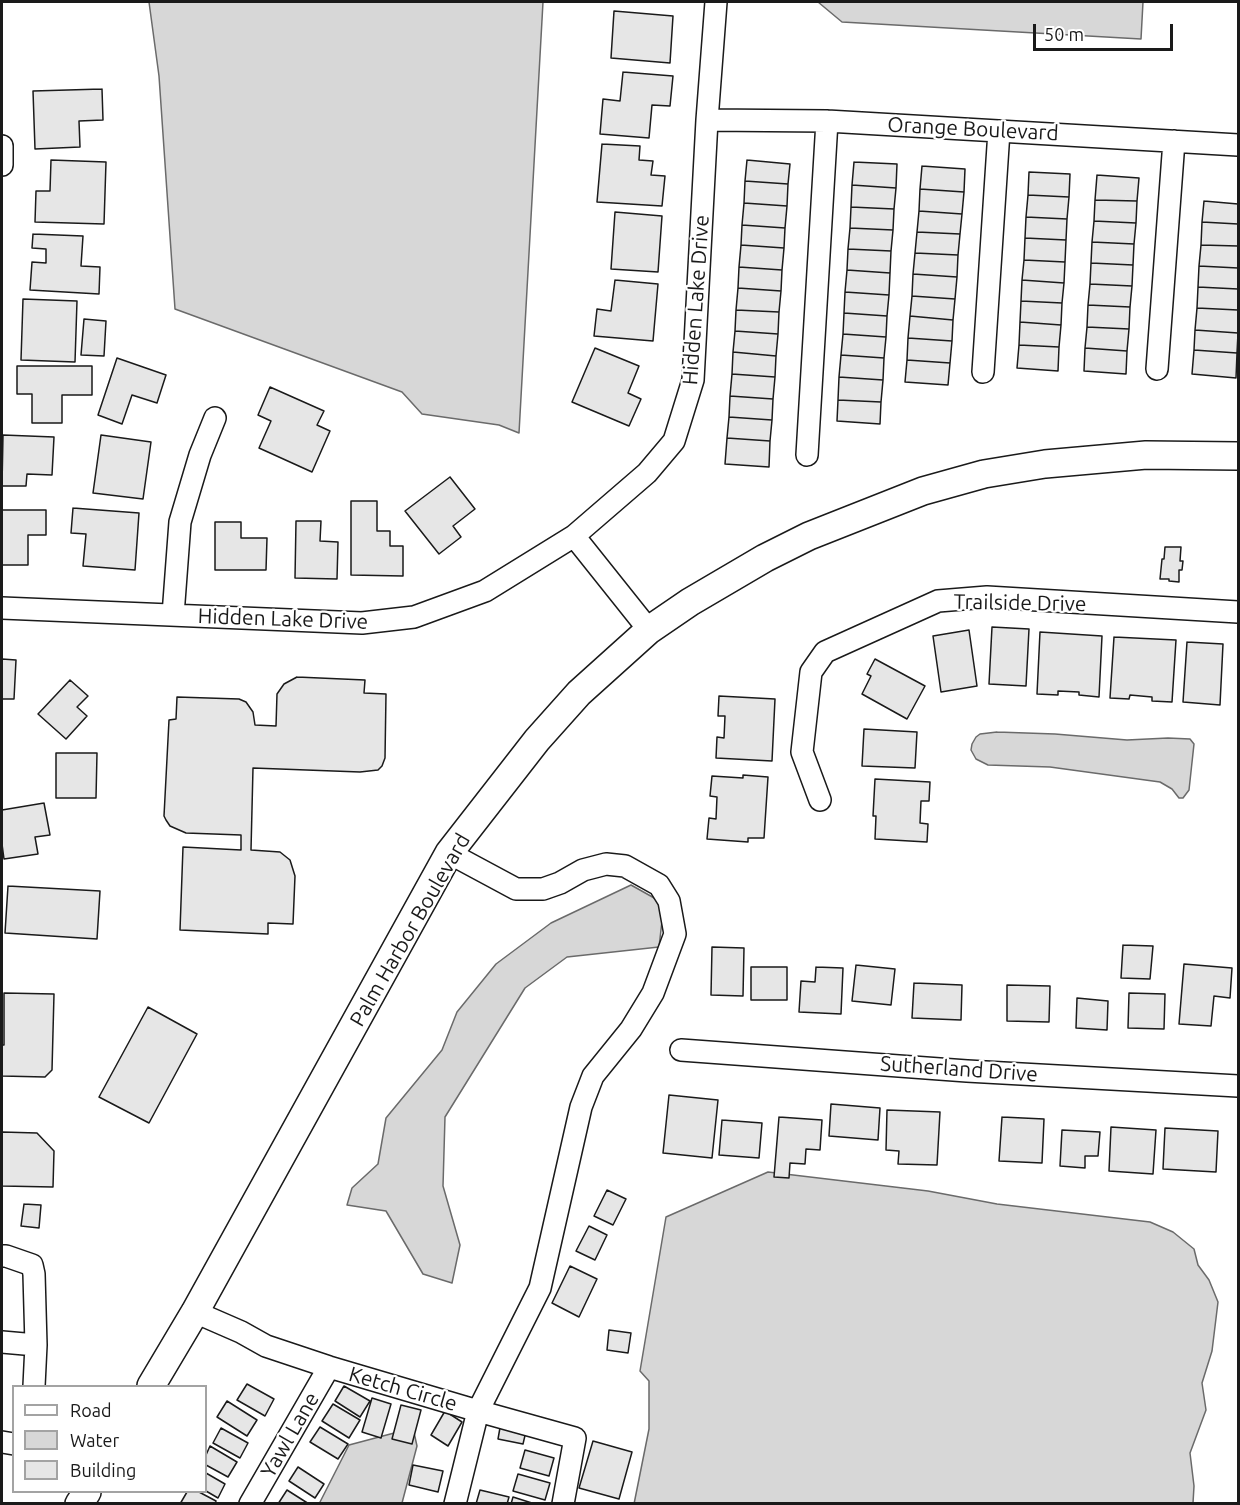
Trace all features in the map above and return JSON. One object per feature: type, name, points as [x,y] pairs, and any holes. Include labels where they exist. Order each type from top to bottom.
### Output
[{"type":"main road","name":"Palm Harbor Boulevard","points":[[152,1385],[195,1312],[449,853],[537,740],[579,693],[649,630],[690,602],[765,558],[809,536],[923,491],[984,474],[1045,464],[1146,455],[1239,456]]},
{"type":"street","name":"Hidden Lake Drive","points":[[2,608],[362,623],[414,617],[485,591],[574,536],[647,473],[674,441],[693,380],[707,120],[716,2]]},
{"type":"street","name":"Orange Boulevard","points":[[707,120],[827,121],[1239,145]]},
{"type":"street","points":[[807,455],[827,121]]},
{"type":"street","points":[[983,372],[999,131]]},
{"type":"street","points":[[1157,369],[1174,141]]},
{"type":"street","points":[[2,146],[2,165]]},
{"type":"street","points":[[173,615],[180,522],[200,455],[215,418]]},
{"type":"street","points":[[574,536],[649,630]]},
{"type":"street","name":"Trailside Drive","points":[[820,800],[802,752],[811,672],[825,652],[938,602],[987,597],[1239,612]]},
{"type":"street","points":[[449,853],[516,889],[543,889],[584,870],[606,864],[626,866],[659,885],[669,901],[675,934],[653,993],[631,1029],[593,1076],[581,1107],[540,1288],[478,1411]]},
{"type":"street","name":"Sutherland Drive","points":[[681,1050],[968,1071],[1239,1086]]},
{"type":"street","points":[[2,1256],[32,1265],[36,1345],[34,1385]]},
{"type":"street","name":"Ketch Circle","points":[[195,1312],[241,1332],[266,1346],[329,1367],[575,1438],[563,1503]]},
{"type":"street","points":[[2,1342],[36,1345]]},
{"type":"street","name":"Yawl Lane","points":[[250,1503],[329,1367]]},
{"type":"street","name":"Ketch Circle","points":[[455,1503],[478,1411]]},
{"type":"water","points":[[149,2],[543,2],[519,433],[499,425],[422,414],[402,392],[175,309],[159,76]]},
{"type":"water","points":[[818,2],[1143,2],[1141,39],[842,22]]},
{"type":"water","points":[[997,732],[1127,740],[1190,739],[1194,744],[1189,790],[1183,798],[1179,798],[1172,789],[1160,782],[1050,767],[988,765],[976,759],[971,750],[976,737],[980,734]]},
{"type":"water","points":[[631,885],[656,899],[659,904],[662,921],[659,947],[567,957],[525,988],[445,1117],[443,1186],[460,1245],[452,1283],[423,1274],[386,1211],[347,1205],[352,1188],[378,1164],[386,1118],[442,1050],[457,1012],[496,964],[551,923]]},
{"type":"water","points":[[768,1172],[928,1191],[997,1204],[1150,1222],[1173,1232],[1194,1249],[1198,1265],[1209,1280],[1218,1302],[1212,1351],[1202,1383],[1206,1410],[1190,1453],[1194,1486],[1193,1503],[634,1504],[649,1429],[649,1381],[640,1371],[666,1217]]},
{"type":"water","points":[[413,1428],[417,1446],[402,1503],[319,1504],[349,1445]]},
{"type":"building","points":[[614,11],[673,16],[670,63],[611,58]]},
{"type":"building","points":[[623,72],[673,76],[670,106],[652,105],[649,138],[600,134],[603,99],[620,101]]},
{"type":"building","points":[[102,89],[103,120],[79,121],[80,147],[35,149],[33,91]]},
{"type":"building","points":[[602,144],[640,146],[639,160],[653,161],[651,175],[665,176],[662,206],[597,202]]},
{"type":"building","points":[[51,160],[106,162],[104,224],[35,222],[36,191],[50,191]]},
{"type":"building","points":[[747,160],[790,164],[788,184],[745,181]]},
{"type":"building","points":[[854,162],[897,164],[896,188],[852,185]]},
{"type":"building","points":[[922,166],[965,169],[964,192],[920,189]]},
{"type":"building","points":[[1029,172],[1070,174],[1069,197],[1028,195]]},
{"type":"building","points":[[1097,175],[1139,178],[1137,201],[1095,200]]},
{"type":"building","points":[[745,181],[788,184],[787,206],[744,203]]},
{"type":"building","points":[[852,185],[896,188],[894,209],[851,207]]},
{"type":"building","points":[[920,189],[964,192],[962,214],[919,211]]},
{"type":"building","points":[[1028,195],[1069,197],[1067,219],[1026,217]]},
{"type":"building","points":[[1095,200],[1137,201],[1136,223],[1094,221]]},
{"type":"building","points":[[1204,201],[1238,204],[1238,224],[1202,222]]},
{"type":"building","points":[[744,203],[787,206],[785,228],[742,225]]},
{"type":"building","points":[[851,207],[894,209],[893,230],[850,228]]},
{"type":"building","points":[[919,211],[962,214],[960,234],[917,232]]},
{"type":"building","points":[[615,212],[662,216],[658,272],[611,269]]},
{"type":"building","points":[[1026,217],[1067,219],[1066,240],[1025,238]]},
{"type":"building","points":[[1094,221],[1136,223],[1134,244],[1092,242]]},
{"type":"building","points":[[1202,222],[1238,224],[1238,246],[1201,245]]},
{"type":"building","points":[[742,225],[785,228],[784,248],[741,245]]},
{"type":"building","points":[[850,228],[893,230],[891,251],[848,249]]},
{"type":"building","points":[[917,232],[960,234],[958,255],[915,253]]},
{"type":"building","points":[[33,234],[83,236],[81,266],[100,267],[99,294],[30,290],[32,262],[46,263],[46,249],[32,248]]},
{"type":"building","points":[[1025,238],[1066,240],[1065,262],[1024,260]]},
{"type":"building","points":[[1092,242],[1134,244],[1133,265],[1091,263]]},
{"type":"building","points":[[741,245],[784,248],[782,270],[739,267]]},
{"type":"building","points":[[1201,245],[1238,246],[1238,268],[1199,266]]},
{"type":"building","points":[[848,249],[891,251],[890,273],[847,270]]},
{"type":"building","points":[[915,253],[958,255],[957,277],[913,274]]},
{"type":"building","points":[[1024,260],[1065,262],[1064,283],[1022,280]]},
{"type":"building","points":[[1091,263],[1133,265],[1132,286],[1090,284]]},
{"type":"building","points":[[1199,266],[1238,268],[1238,289],[1198,287]]},
{"type":"building","points":[[739,267],[782,270],[781,291],[738,288]]},
{"type":"building","points":[[847,270],[890,273],[889,295],[845,292]]},
{"type":"building","points":[[913,274],[957,277],[955,299],[912,296]]},
{"type":"building","points":[[615,280],[658,284],[653,341],[594,336],[597,309],[611,311]]},
{"type":"building","points":[[1022,280],[1064,283],[1062,303],[1021,301]]},
{"type":"building","points":[[1090,284],[1132,286],[1130,307],[1088,305]]},
{"type":"building","points":[[1198,287],[1238,289],[1238,310],[1197,308]]},
{"type":"building","points":[[738,288],[781,291],[779,312],[736,310]]},
{"type":"building","points":[[845,292],[889,295],[887,316],[844,313]]},
{"type":"building","points":[[912,296],[955,299],[953,320],[910,316]]},
{"type":"building","points":[[23,299],[77,301],[75,362],[21,360]]},
{"type":"building","points":[[1021,301],[1062,303],[1061,325],[1020,322]]},
{"type":"building","points":[[1088,305],[1130,307],[1129,329],[1087,327]]},
{"type":"building","points":[[1197,308],[1238,310],[1238,333],[1195,330]]},
{"type":"building","points":[[736,310],[779,312],[778,334],[735,331]]},
{"type":"building","points":[[844,313],[887,316],[886,337],[843,334]]},
{"type":"building","points":[[910,316],[953,320],[952,341],[908,338]]},
{"type":"building","points":[[84,319],[106,321],[104,356],[81,355]]},
{"type":"building","points":[[1020,322],[1061,325],[1059,347],[1019,345]]},
{"type":"building","points":[[1087,327],[1129,329],[1127,351],[1085,348]]},
{"type":"building","points":[[1195,330],[1238,333],[1237,353],[1194,350]]},
{"type":"building","points":[[735,331],[778,334],[776,356],[733,352]]},
{"type":"building","points":[[843,334],[886,337],[884,358],[841,355]]},
{"type":"building","points":[[908,338],[952,341],[950,363],[907,360]]},
{"type":"building","points":[[1019,345],[1059,347],[1058,371],[1017,368]]},
{"type":"building","points":[[595,348],[639,366],[628,393],[641,399],[629,426],[572,402]]},
{"type":"building","points":[[1085,348],[1127,351],[1126,374],[1084,371]]},
{"type":"building","points":[[1194,350],[1237,353],[1236,378],[1192,374]]},
{"type":"building","points":[[733,352],[776,356],[775,377],[732,374]]},
{"type":"building","points":[[841,355],[884,358],[883,380],[839,377]]},
{"type":"building","points":[[117,358],[166,375],[157,403],[132,395],[122,424],[98,415]]},
{"type":"building","points":[[907,360],[950,363],[948,385],[905,382]]},
{"type":"building","points":[[17,366],[92,366],[92,395],[62,395],[62,423],[32,423],[32,394],[17,394]]},
{"type":"building","points":[[732,374],[775,377],[773,399],[730,396]]},
{"type":"building","points":[[839,377],[883,380],[881,402],[838,400]]},
{"type":"building","points":[[270,387],[324,411],[317,425],[330,431],[312,472],[259,448],[271,421],[258,415]]},
{"type":"building","points":[[730,396],[773,399],[772,420],[729,417]]},
{"type":"building","points":[[838,400],[881,402],[880,424],[837,421]]},
{"type":"building","points":[[729,417],[772,420],[770,441],[727,438]]},
{"type":"building","points":[[3,435],[54,437],[52,475],[27,474],[26,486],[2,486]]},
{"type":"building","points":[[101,435],[151,442],[143,499],[93,493]]},
{"type":"building","points":[[727,438],[770,441],[769,467],[725,464]]},
{"type":"building","points":[[450,477],[475,509],[453,526],[461,537],[439,554],[405,511]]},
{"type":"building","points":[[351,501],[377,501],[377,531],[390,531],[390,546],[403,546],[403,576],[351,575]]},
{"type":"building","points":[[73,508],[139,513],[135,570],[83,566],[86,534],[71,533]]},
{"type":"building","points":[[2,510],[46,510],[46,535],[28,535],[28,565],[2,565]]},
{"type":"building","points":[[296,521],[321,521],[320,541],[338,542],[337,579],[295,578]]},
{"type":"building","points":[[215,522],[241,522],[241,538],[267,538],[266,570],[215,570]]},
{"type":"building","points":[[1165,547],[1181,547],[1180,561],[1183,561],[1182,570],[1179,570],[1179,582],[1160,579]]},
{"type":"building","points":[[992,627],[1029,629],[1026,686],[989,684]]},
{"type":"building","points":[[969,630],[977,686],[941,692],[933,636]]},
{"type":"building","points":[[1040,632],[1102,636],[1099,697],[1079,695],[1079,692],[1058,691],[1058,695],[1037,694]]},
{"type":"building","points":[[1114,637],[1176,640],[1172,702],[1152,701],[1152,697],[1130,695],[1129,699],[1110,698]]},
{"type":"building","points":[[1187,642],[1223,644],[1220,705],[1183,702]]},
{"type":"building","points":[[2,659],[16,660],[14,699],[2,699]]},
{"type":"building","points":[[875,659],[925,686],[907,719],[862,694],[871,676],[867,674]]},
{"type":"building","points":[[297,677],[365,680],[364,693],[386,694],[385,758],[382,766],[378,770],[360,772],[253,768],[251,850],[280,852],[290,860],[295,876],[293,924],[268,923],[268,934],[180,930],[183,847],[241,850],[241,835],[186,833],[170,826],[164,816],[169,720],[176,719],[177,697],[239,699],[246,702],[253,712],[255,725],[276,726],[277,694],[284,684]]},
{"type":"building","points":[[70,680],[88,696],[77,707],[87,716],[66,739],[38,714]]},
{"type":"building","points":[[719,696],[775,699],[772,761],[716,758],[717,737],[724,738],[725,716],[718,716]]},
{"type":"building","points":[[864,729],[917,732],[915,768],[862,766]]},
{"type":"building","points":[[56,753],[97,753],[96,798],[56,798]]},
{"type":"building","points":[[743,775],[768,777],[764,838],[748,838],[748,842],[707,839],[709,818],[716,819],[717,797],[710,796],[712,776],[743,778]]},
{"type":"building","points":[[875,779],[930,782],[929,801],[921,801],[920,823],[928,824],[927,842],[875,839],[876,816],[873,816]]},
{"type":"building","points":[[44,803],[50,835],[35,837],[38,854],[4,859],[2,810]]},
{"type":"building","points":[[8,886],[100,891],[97,939],[5,933]]},
{"type":"building","points":[[1123,945],[1153,946],[1150,979],[1121,978]]},
{"type":"building","points":[[712,947],[744,948],[743,996],[711,995]]},
{"type":"building","points":[[1184,964],[1232,968],[1230,998],[1214,996],[1211,1026],[1179,1024]]},
{"type":"building","points":[[856,965],[895,969],[891,1005],[852,1001]]},
{"type":"building","points":[[751,967],[787,967],[787,1000],[751,1000]]},
{"type":"building","points":[[816,967],[843,968],[841,1014],[799,1012],[801,981],[815,982]]},
{"type":"building","points":[[914,983],[962,985],[961,1020],[912,1018]]},
{"type":"building","points":[[1007,985],[1050,986],[1049,1022],[1007,1021]]},
{"type":"building","points":[[4,993],[54,994],[52,1070],[45,1077],[2,1076]]},
{"type":"building","points":[[1129,993],[1165,994],[1164,1029],[1128,1028]]},
{"type":"building","points":[[1077,998],[1108,1001],[1107,1030],[1076,1028]]},
{"type":"building","points":[[148,1007],[197,1034],[149,1123],[99,1097]]},
{"type":"building","points":[[669,1095],[718,1100],[712,1158],[663,1153]]},
{"type":"building","points":[[831,1104],[880,1108],[878,1140],[829,1136]]},
{"type":"building","points":[[887,1110],[940,1112],[937,1165],[898,1164],[899,1151],[886,1150]]},
{"type":"building","points":[[779,1117],[822,1120],[820,1150],[806,1149],[805,1164],[790,1163],[789,1178],[774,1177]]},
{"type":"building","points":[[1002,1117],[1044,1119],[1042,1163],[999,1161]]},
{"type":"building","points":[[722,1120],[762,1123],[759,1158],[719,1155]]},
{"type":"building","points":[[1111,1127],[1156,1130],[1153,1174],[1109,1171]]},
{"type":"building","points":[[1165,1128],[1218,1131],[1216,1172],[1163,1169]]},
{"type":"building","points":[[1062,1130],[1100,1132],[1098,1156],[1085,1156],[1085,1168],[1060,1166]]},
{"type":"building","points":[[2,1132],[37,1133],[54,1151],[53,1187],[2,1186]]},
{"type":"building","points":[[607,1190],[626,1199],[613,1225],[594,1216]]},
{"type":"building","points":[[24,1204],[41,1205],[39,1228],[21,1226]]},
{"type":"building","points":[[589,1226],[607,1235],[595,1260],[576,1251]]},
{"type":"building","points":[[570,1266],[597,1279],[579,1317],[552,1303]]},
{"type":"building","points":[[609,1330],[631,1333],[628,1353],[607,1350]]},
{"type":"building","points":[[247,1384],[274,1399],[265,1416],[237,1400]]},
{"type":"building","points":[[344,1386],[370,1401],[360,1417],[335,1401]]},
{"type":"building","points":[[372,1398],[391,1404],[381,1438],[362,1432]]},
{"type":"building","points":[[227,1401],[257,1420],[247,1436],[217,1417]]},
{"type":"building","points":[[333,1404],[360,1420],[349,1438],[322,1421]]},
{"type":"building","points":[[401,1405],[421,1410],[412,1444],[392,1439]]},
{"type":"building","points":[[445,1411],[462,1422],[448,1446],[431,1435]]},
{"type":"building","points":[[501,1422],[527,1427],[523,1444],[498,1439]]},
{"type":"building","points":[[320,1427],[348,1444],[338,1459],[310,1442]]},
{"type":"building","points":[[221,1428],[248,1443],[240,1458],[213,1443]]},
{"type":"building","points":[[593,1441],[632,1452],[619,1499],[579,1488]]},
{"type":"building","points":[[210,1446],[237,1462],[228,1477],[207,1466],[207,1453]]},
{"type":"building","points":[[525,1450],[554,1458],[549,1476],[520,1468]]},
{"type":"building","points":[[413,1465],[443,1471],[438,1492],[409,1485]]},
{"type":"building","points":[[298,1467],[324,1484],[315,1498],[289,1481]]},
{"type":"building","points":[[207,1474],[225,1484],[218,1498],[207,1492]]},
{"type":"building","points":[[518,1474],[550,1483],[545,1500],[513,1491]]},
{"type":"building","points":[[287,1490],[309,1504],[278,1504]]},
{"type":"building","points":[[480,1490],[509,1497],[507,1504],[476,1504]]},
{"type":"building","points":[[186,1493],[201,1493],[216,1501],[215,1504],[180,1504]]},
{"type":"building","points":[[513,1497],[535,1504],[511,1504]]}]
